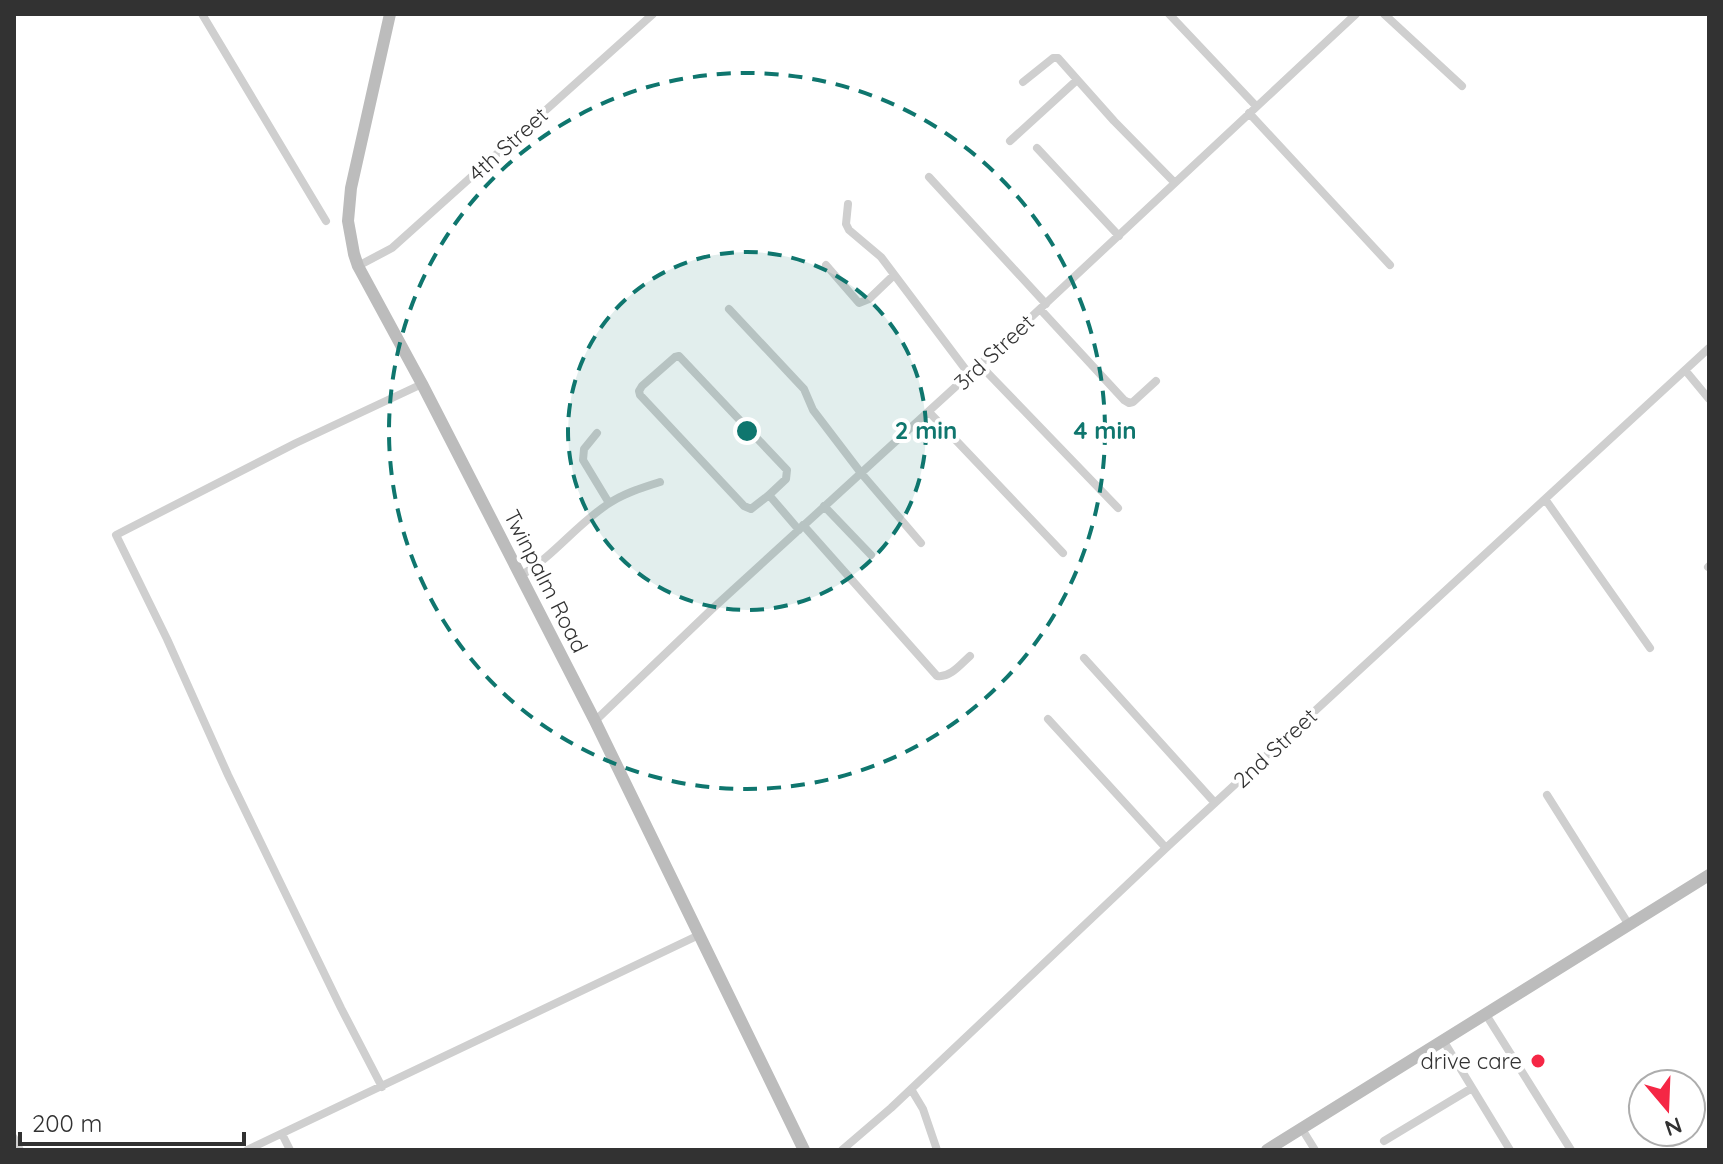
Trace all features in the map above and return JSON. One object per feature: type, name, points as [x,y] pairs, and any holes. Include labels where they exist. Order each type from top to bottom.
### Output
[{"type":"main road","name":"Twinpalm Road","points":[[390,14],[350,198],[348,221],[358,266],[595,721],[804,1150]]},
{"type":"main road","points":[[1267,1150],[1709,875]]},
{"type":"street","points":[[202,14],[326,221]]},
{"type":"street","name":"4th Street","points":[[358,266],[392,248],[653,14]]},
{"type":"street","points":[[1169,14],[1390,265]]},
{"type":"street","name":"3rd Street","points":[[595,721],[1356,14]]},
{"type":"street","points":[[1384,14],[1462,86]]},
{"type":"street","points":[[1023,82],[1056,57],[1175,183]]},
{"type":"street","points":[[1010,141],[1077,80]]},
{"type":"street","points":[[1037,148],[1119,236]]},
{"type":"street","points":[[929,177],[1124,400],[1133,402],[1156,381]]},
{"type":"street","points":[[848,204],[846,224],[849,230],[881,257],[969,374]]},
{"type":"street","points":[[826,265],[859,303],[869,299],[894,275]]},
{"type":"street","points":[[729,309],[804,389],[813,410],[861,473],[921,543]]},
{"type":"street","name":"2nd Street","points":[[842,1150],[1709,348]]},
{"type":"street","points":[[675,357],[683,359],[787,470],[786,479],[769,495],[756,507],[747,508],[640,395],[642,386],[675,357]]},
{"type":"street","points":[[980,365],[1118,508]]},
{"type":"street","points":[[1685,370],[1709,399]]},
{"type":"street","points":[[382,1087],[228,775],[116,535],[296,443],[422,384]]},
{"type":"street","points":[[929,412],[1063,553]]},
{"type":"street","points":[[597,433],[584,449],[583,460],[609,503]]},
{"type":"street","points":[[520,576],[536,567],[609,503],[626,493],[660,482]]},
{"type":"street","points":[[769,495],[937,676],[951,673],[970,656]]},
{"type":"street","points":[[1545,499],[1650,648]]},
{"type":"street","points":[[824,506],[871,555]]},
{"type":"street","points":[[1084,658],[1215,803]]},
{"type":"street","points":[[1048,719],[1166,848]]},
{"type":"street","points":[[1547,795],[1629,925]]},
{"type":"street","points":[[247,1150],[699,935]]},
{"type":"street","points":[[1485,1013],[1571,1150]]},
{"type":"street","points":[[1443,1040],[1510,1150]]},
{"type":"street","points":[[1384,1141],[1472,1088]]},
{"type":"street","points":[[911,1089],[923,1109],[937,1150]]},
{"type":"street","points":[[1302,1129],[1315,1150]]},
{"type":"street","points":[[282,1134],[290,1150]]},
{"type":"street","points":[[14,1138],[20,1150]]},
{"type":"place","name":"drive care","points":[[1538,1061]]}]
